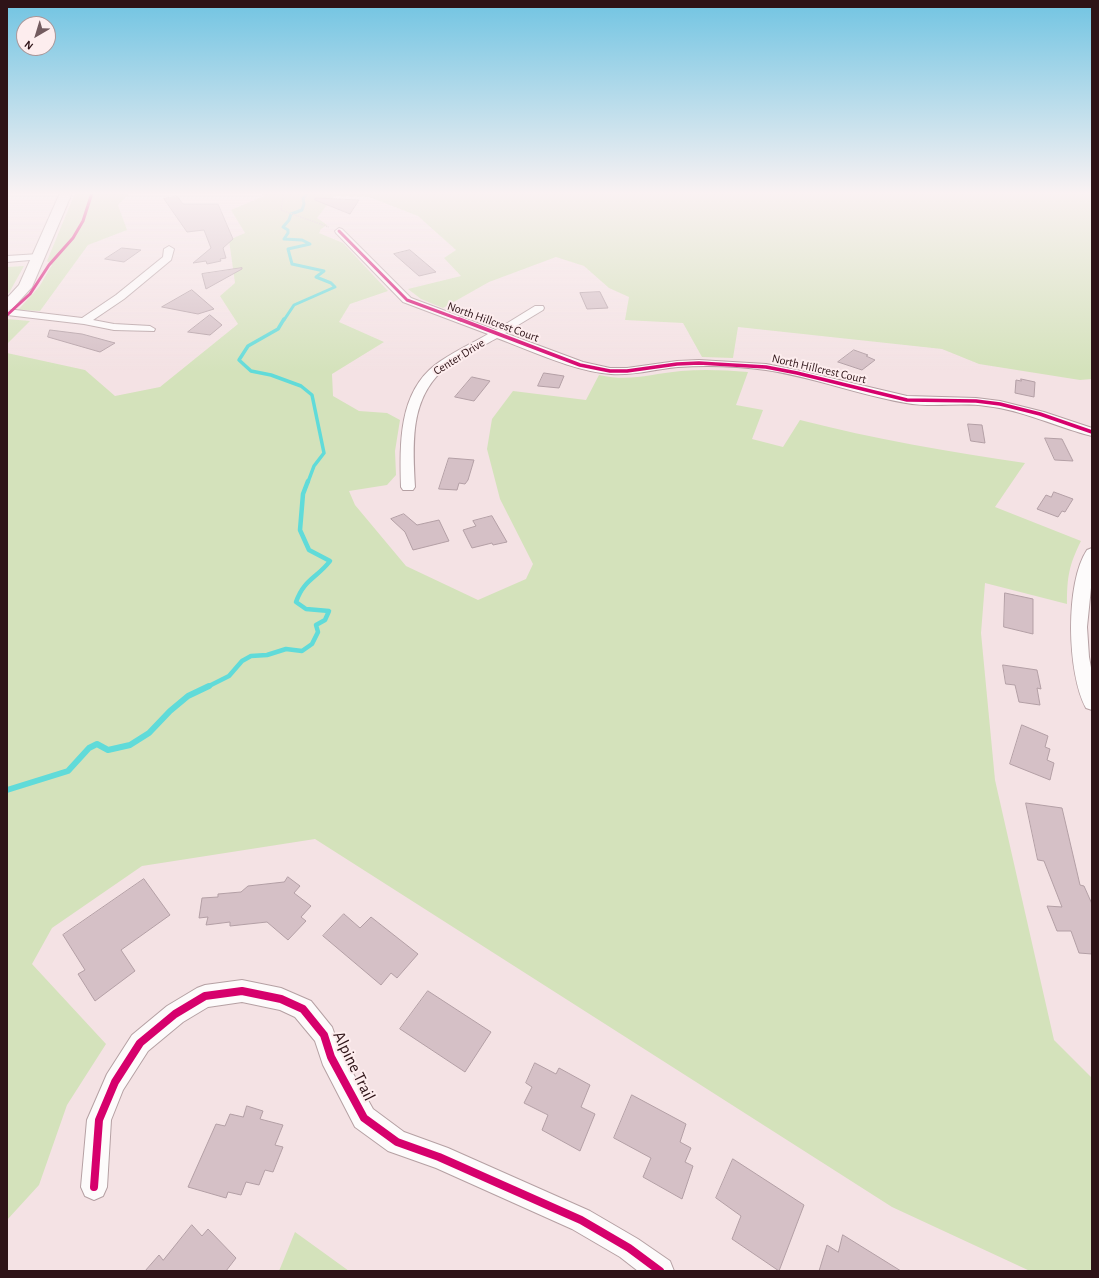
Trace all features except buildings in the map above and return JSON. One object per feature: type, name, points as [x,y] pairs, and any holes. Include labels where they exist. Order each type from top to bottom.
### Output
[{"type":"street","points":[[7,306],[25,287],[41,253]]},
{"type":"street","points":[[84,321],[120,297],[168,258],[169,253]]},
{"type":"street","name":"North Hillcrest Court","points":[[360,253],[407,300],[580,365],[604,370],[627,371],[677,364],[698,363],[766,367],[797,373],[907,400],[925,402],[985,402],[1009,406],[1033,412],[1092,432]]},
{"type":"street","points":[[7,259],[39,257]]},
{"type":"street","name":"Center Drive","points":[[408,487],[409,422],[413,406],[422,385],[439,368],[539,308]]},
{"type":"street","points":[[7,312],[84,321],[114,327],[150,329]]},
{"type":"street","points":[[1092,556],[1086,569],[1081,598],[1080,632],[1082,669],[1092,703]]},
{"type":"street","name":"Alpine Trail","points":[[94,1187],[99,1120],[115,1082],[140,1043],[175,1014],[205,996],[242,991],[281,999],[303,1009],[324,1035],[331,1057],[364,1118],[397,1142],[439,1158],[581,1220],[629,1248],[660,1271]]},
{"type":"green space","points":[[50,253],[82,253],[40,311],[18,310],[39,287],[52,265],[47,261]]},
{"type":"green space","points":[[231,253],[352,253],[388,291],[350,304],[339,322],[384,342],[332,374],[333,396],[359,411],[387,413],[400,420],[395,451],[396,475],[387,485],[349,491],[355,505],[406,566],[478,600],[526,579],[533,564],[500,499],[487,449],[492,419],[513,391],[586,400],[599,375],[631,378],[689,370],[748,372],[736,405],[763,410],[752,439],[783,447],[800,420],[912,444],[1025,463],[995,507],[1081,541],[1070,571],[1067,604],[985,583],[981,633],[995,780],[1054,1040],[1092,1078],[1092,1271],[1030,1271],[892,1207],[315,839],[142,866],[52,928],[32,964],[106,1044],[67,1105],[39,1185],[7,1220],[7,353],[85,370],[115,396],[160,387],[238,324],[220,296],[235,283]]},
{"type":"green space","points":[[452,253],[1092,253],[1092,379],[1080,380],[979,364],[942,349],[738,327],[733,358],[702,357],[683,323],[625,320],[629,297],[609,288],[584,266],[556,257],[489,282],[443,308],[421,299],[408,289],[461,276],[444,258]]},
{"type":"green space","points":[[24,266],[9,293],[7,294],[7,267]]},
{"type":"green space","points":[[7,319],[30,321],[7,344]]},
{"type":"green space","points":[[295,1232],[349,1271],[279,1271]]},
{"type":"waterway","points":[[284,320],[294,305],[335,287],[331,283],[316,277],[324,271],[292,264],[289,253]]},
{"type":"waterway","points":[[284,319],[278,329],[248,346],[239,360],[251,371],[271,375],[301,386],[312,395],[324,453],[314,466],[308,482]]},
{"type":"waterway","points":[[209,686],[229,676],[242,661],[251,656],[267,655],[286,649],[302,651],[312,644],[318,632],[316,625],[325,620],[329,611],[306,609],[296,602],[299,594],[307,583],[330,561],[309,550],[300,530],[303,494],[308,481]]},
{"type":"waterway","points":[[7,790],[68,771],[89,748],[97,744],[108,750],[130,745],[149,733],[170,711],[188,696],[209,686]]},
{"type":"cycle path","points":[[7,315],[30,294],[49,265],[60,253]]},
{"type":"cycle path","points":[[360,253],[407,300],[580,365],[610,371],[627,371],[677,364],[699,363],[766,367],[797,373],[907,400],[976,401],[1000,404],[1040,414],[1092,432]]},
{"type":"cycle path","points":[[94,1187],[99,1120],[115,1082],[140,1043],[175,1014],[205,996],[242,991],[281,999],[303,1009],[324,1035],[331,1057],[364,1118],[397,1142],[439,1157],[581,1220],[629,1248],[660,1271]]}]
